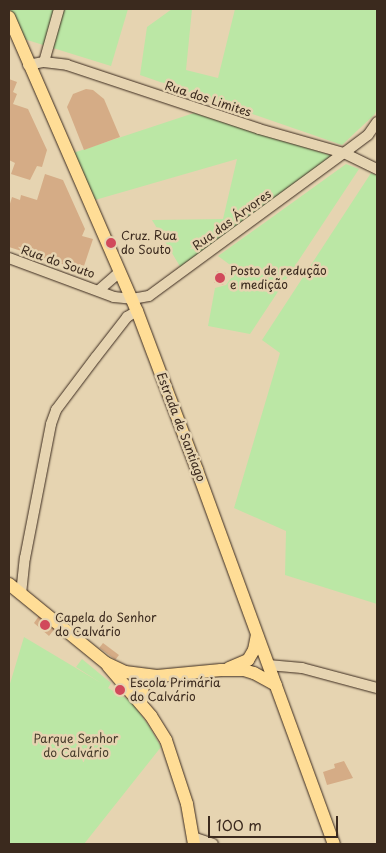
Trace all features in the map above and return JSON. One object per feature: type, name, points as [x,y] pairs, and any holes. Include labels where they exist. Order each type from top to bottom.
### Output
[{"type":"main road","name":"Estrada de Santiago","points":[[9,16],[14,40],[28,65],[134,305],[334,844]]},
{"type":"main road","points":[[9,584],[106,663],[141,704],[166,740],[187,804],[194,841]]},
{"type":"main road","points":[[246,665],[254,650],[257,635]]},
{"type":"main road","points":[[106,663],[125,672],[157,676],[221,670],[246,665],[257,658],[268,665]]},
{"type":"main road","points":[[246,665],[276,685]]},
{"type":"main road","points":[[141,704],[143,686],[148,680],[157,676]]},
{"type":"street","points":[[44,62],[59,9]]},
{"type":"street","name":"Rua dos Limites","points":[[28,65],[44,62],[67,65],[259,129],[344,153],[377,169]]},
{"type":"street","name":"Rua das Árvores","points":[[134,305],[149,296],[368,135],[377,122]]},
{"type":"street","name":"Rua do Souto","points":[[9,258],[99,290],[134,305]]},
{"type":"street","name":"Rua do Souto","points":[[99,290],[120,272]]},
{"type":"street","points":[[21,594],[25,558],[50,424],[56,410],[127,317],[134,305]]},
{"type":"street","points":[[268,665],[302,668],[377,688]]},
{"type":"street","points":[[194,841],[213,844]]},
{"type":"green space","points":[[10,9],[128,9],[111,66],[24,39]]},
{"type":"green space","points":[[172,9],[192,9],[186,70],[218,78],[235,9],[377,9],[377,108],[375,114],[342,145],[140,75],[147,27]]},
{"type":"green space","points":[[194,113],[333,156],[181,268],[152,220],[223,219],[237,159],[95,200],[73,153]]},
{"type":"green space","points":[[346,164],[359,169],[250,334],[208,326],[215,288],[226,285],[237,270],[218,256]]},
{"type":"green space","points":[[371,173],[377,175],[377,604],[285,575],[286,531],[234,508],[280,353],[262,340]]},
{"type":"green space","name":"Parque Senhor do Calvário","points":[[24,637],[101,683],[76,667],[82,659],[111,683],[108,688],[131,701],[161,747],[84,844],[9,844],[9,687]]},
{"type":"building","points":[[9,79],[17,82],[13,92],[17,94],[13,104],[28,109],[47,150],[42,167],[37,166],[30,180],[11,174],[15,163],[9,160]]},
{"type":"building","points":[[86,89],[93,90],[104,99],[120,137],[84,150],[67,107],[73,94]]},
{"type":"building","points":[[45,174],[63,180],[85,229],[82,236],[93,239],[84,266],[79,264],[77,269],[9,247],[9,207],[12,197],[20,200],[21,195],[37,200]]},
{"type":"building","name":"Posto de redução e medição","points":[[217,271],[226,273],[223,285],[214,283]]},
{"type":"building","name":"Capela do Senhor do Calvário","points":[[41,613],[56,627],[49,636],[34,623]]},
{"type":"building","points":[[103,643],[119,655],[115,660],[99,648]]},
{"type":"building","points":[[344,761],[353,778],[327,785],[323,772],[335,768],[334,764]]},
{"type":"place","name":"Cruz. Rua do Souto","points":[[111,243]]},
{"type":"place","name":"Posto de redução e medição","points":[[220,278]]},
{"type":"place","name":"Capela do Senhor do Calvário","points":[[45,625]]},
{"type":"place","name":"Escola Primária do Calvário","points":[[120,690]]}]
